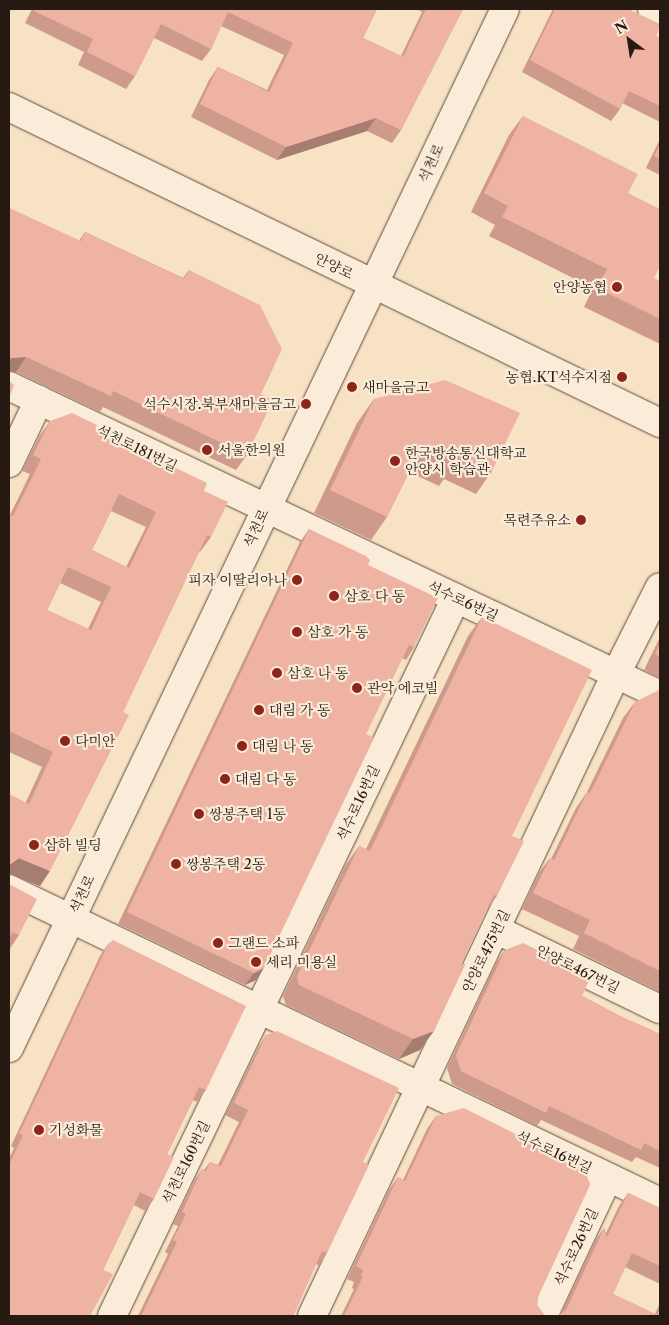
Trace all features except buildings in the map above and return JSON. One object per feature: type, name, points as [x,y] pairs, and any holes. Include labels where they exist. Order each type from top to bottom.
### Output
[{"type":"street","name":"석천로","points":[[9,1048],[264,510],[505,9]]},
{"type":"street","points":[[652,9],[660,13]]},
{"type":"street","name":"안양로","points":[[9,107],[660,423]]},
{"type":"street","name":"석천로181번길","points":[[9,386],[264,510]]},
{"type":"street","points":[[9,463],[39,400]]},
{"type":"street","name":"석수로6번길","points":[[264,510],[456,598],[660,695]]},
{"type":"street","name":"안양로475번길","points":[[312,1316],[616,674],[660,587]]},
{"type":"street","name":"석수로16번길","points":[[260,1008],[456,598]]},
{"type":"street","name":"석수로16번길","points":[[9,889],[71,916],[420,1088],[660,1202]]},
{"type":"street","name":"안양로467번길","points":[[496,930],[660,1009]]},
{"type":"street","name":"석천로160번길","points":[[112,1316],[260,1008]]},
{"type":"street","name":"석수로26번길","points":[[543,1316],[608,1177]]},
{"type":"place","name":"안양농협","points":[[617,287]]},
{"type":"place","name":"농협.KT석수지점","points":[[622,377]]},
{"type":"place","name":"새마을금고","points":[[352,387]]},
{"type":"place","name":"석수시장.북부새마을금고","points":[[306,404]]},
{"type":"place","name":"서울한의원","points":[[207,450]]},
{"type":"place","name":"한국방송통신대학교 안양시 학습관","points":[[395,461]]},
{"type":"place","name":"목련주유소","points":[[581,520]]},
{"type":"place","name":"피자 이딸리아나","points":[[297,580]]},
{"type":"place","name":"삼호 다 동","points":[[334,596]]},
{"type":"place","name":"삼호 가 동","points":[[297,632]]},
{"type":"place","name":"삼호 나 동","points":[[277,673]]},
{"type":"place","name":"관악 에코빌","points":[[357,688]]},
{"type":"place","name":"대림 가 동","points":[[259,710]]},
{"type":"place","name":"다미안","points":[[65,741]]},
{"type":"place","name":"대림 나 동","points":[[242,746]]},
{"type":"place","name":"대림 다 동","points":[[225,779]]},
{"type":"place","name":"쌍봉주택 1동","points":[[199,814]]},
{"type":"place","name":"삼하 빌딩","points":[[34,845]]},
{"type":"place","name":"쌍봉주택 2동","points":[[176,864]]},
{"type":"place","name":"그랜드 소파","points":[[218,943]]},
{"type":"place","name":"세리 미용실","points":[[256,962]]},
{"type":"place","name":"기성화물","points":[[39,1130]]}]
